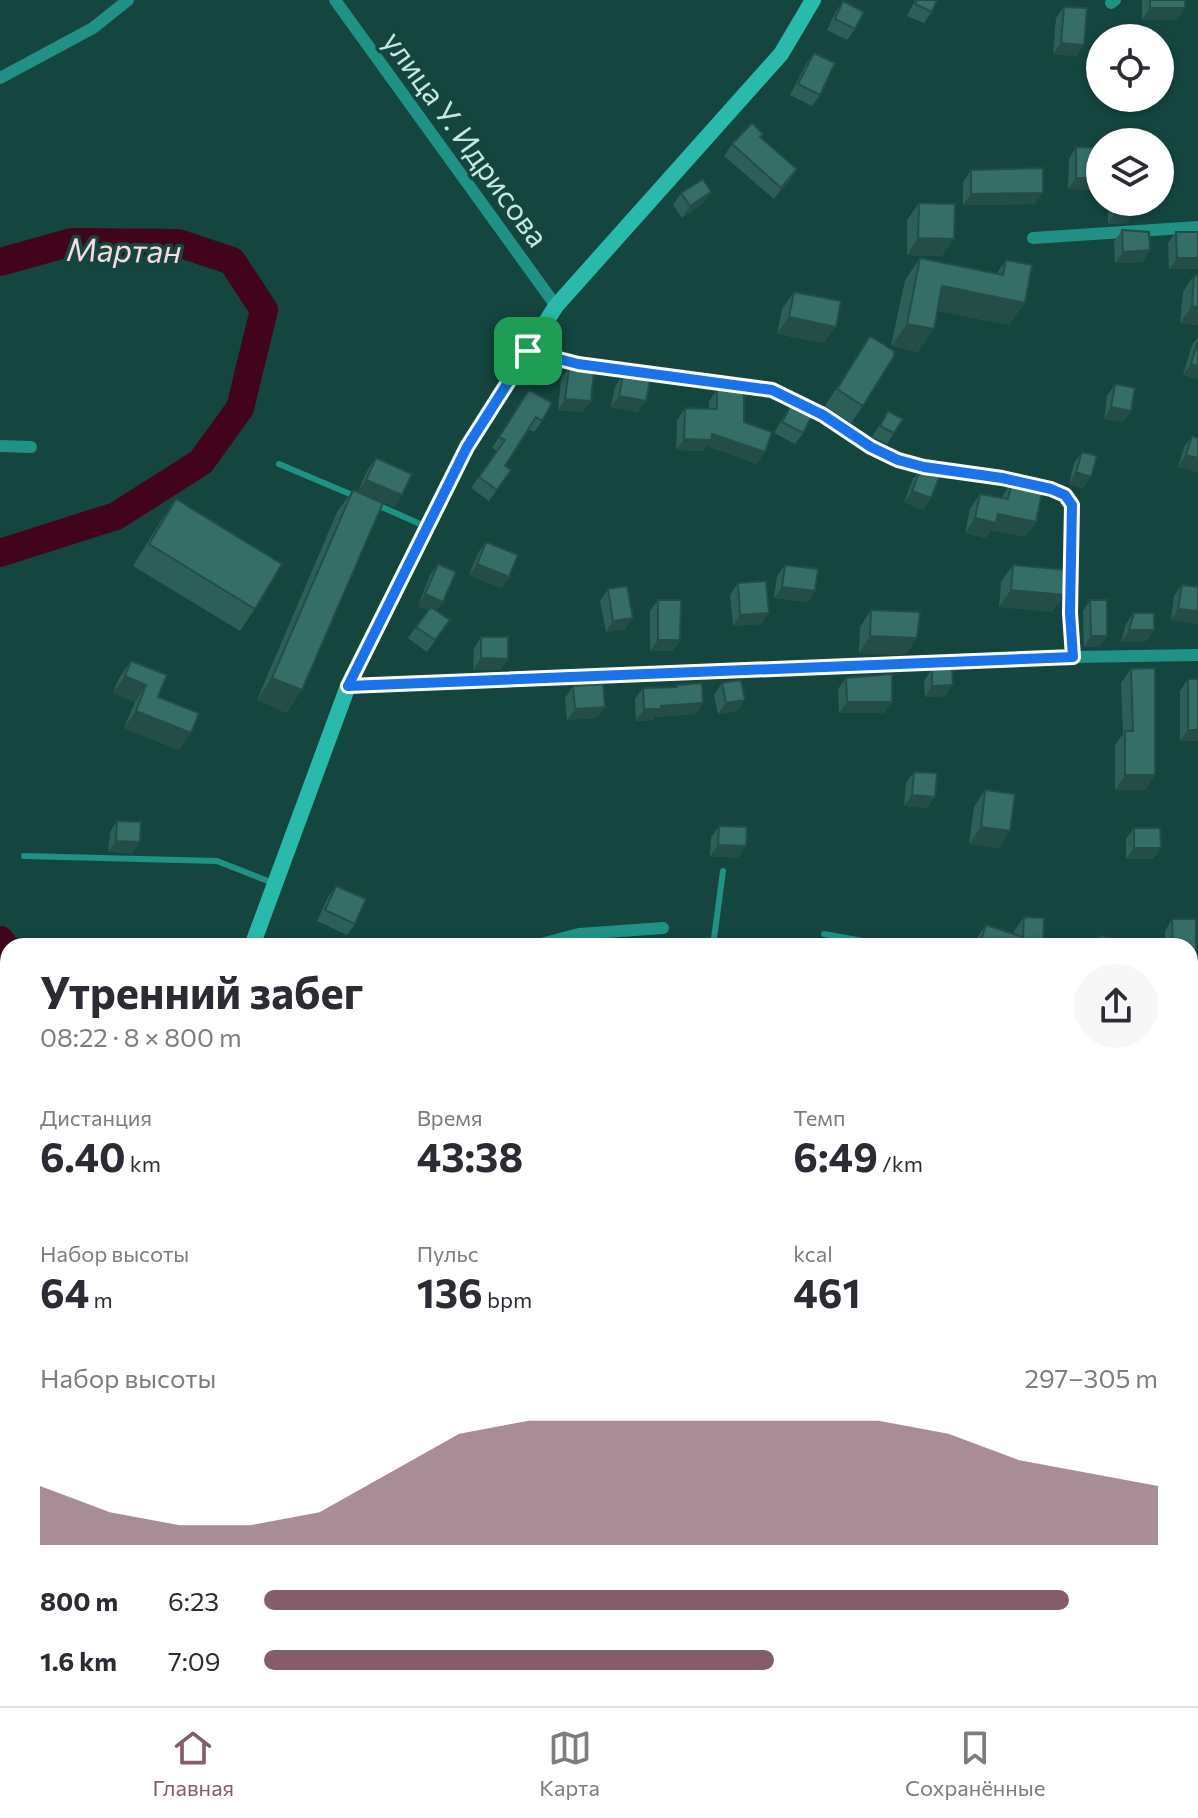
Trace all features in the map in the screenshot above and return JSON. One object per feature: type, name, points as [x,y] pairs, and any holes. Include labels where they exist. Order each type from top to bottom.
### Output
[{"type":"main road","points":[[255,938],[348,686],[467,447],[556,306],[781,54],[813,0]]},
{"type":"street","points":[[0,78],[93,28],[128,0]]},
{"type":"street","name":"улица У. Идрисова","points":[[335,0],[556,306]]},
{"type":"street","points":[[1033,238],[1198,227]]},
{"type":"street","points":[[528,351],[578,364],[772,390],[823,415],[871,447],[898,460],[924,467],[1002,478],[1065,495],[1072,505],[1070,613],[1073,657]]},
{"type":"street","points":[[0,446],[31,447]]},
{"type":"street","points":[[348,686],[1073,657],[1198,655]]},
{"type":"street","points":[[564,938],[579,934],[663,928]]},
{"type":"lane","points":[[279,464],[360,498]]},
{"type":"lane","points":[[373,504],[427,527]]},
{"type":"lane","points":[[24,856],[217,861],[274,883]]},
{"type":"lane","points":[[714,938],[723,871]]},
{"type":"lane","points":[[824,934],[846,938]]},
{"type":"building","points":[[917,0],[937,0],[932,12],[915,4]]},
{"type":"building","points":[[1150,0],[1185,0],[1185,8],[1150,8]]},
{"type":"building","points":[[843,1],[864,12],[855,29],[835,19]]},
{"type":"building","points":[[1064,7],[1087,8],[1084,45],[1061,43]]},
{"type":"building","points":[[814,53],[835,63],[820,95],[798,84]]},
{"type":"building","points":[[752,123],[763,134],[760,137],[797,169],[781,188],[732,144]]},
{"type":"building","points":[[1076,147],[1086,147],[1086,178],[1076,178]]},
{"type":"building","points":[[1043,168],[1043,193],[971,194],[971,170]]},
{"type":"building","points":[[703,179],[711,192],[690,206],[681,193]]},
{"type":"building","points":[[919,203],[955,204],[954,239],[918,238]]},
{"type":"building","points":[[1122,230],[1149,232],[1150,250],[1123,252]]},
{"type":"building","points":[[1176,232],[1198,232],[1198,258],[1177,258]]},
{"type":"building","points":[[920,258],[1003,275],[1006,260],[1032,265],[1025,303],[942,286],[934,329],[907,324]]},
{"type":"building","points":[[1194,275],[1198,276],[1198,307],[1192,306]]},
{"type":"building","points":[[794,292],[841,301],[836,327],[789,317]]},
{"type":"building","points":[[870,336],[894,351],[894,356],[863,406],[837,389]]},
{"type":"building","points":[[1198,341],[1198,366],[1191,364]]},
{"type":"building","points":[[569,368],[594,371],[591,401],[565,399]]},
{"type":"building","points":[[623,375],[650,381],[646,401],[619,396]]},
{"type":"building","points":[[1115,384],[1135,388],[1131,411],[1111,407]]},
{"type":"building","points":[[744,389],[744,422],[772,432],[765,452],[712,434],[711,440],[684,439],[685,408],[717,409],[717,390]]},
{"type":"building","points":[[529,390],[552,403],[542,421],[536,417],[505,466],[511,470],[497,490],[479,477],[505,440],[499,437]]},
{"type":"building","points":[[792,403],[813,414],[803,433],[782,422]]},
{"type":"building","points":[[888,411],[903,419],[894,433],[880,426]]},
{"type":"building","points":[[1192,436],[1198,438],[1198,458],[1186,455]]},
{"type":"building","points":[[1082,452],[1097,456],[1091,477],[1076,472]]},
{"type":"building","points":[[376,458],[412,474],[402,495],[366,480]]},
{"type":"building","points":[[921,468],[940,475],[931,498],[912,491]]},
{"type":"building","points":[[1012,482],[1043,488],[1036,522],[998,514],[996,523],[975,518],[980,494],[1008,499]]},
{"type":"building","points":[[353,490],[383,503],[302,690],[272,678]]},
{"type":"building","points":[[176,499],[282,564],[255,609],[149,544]]},
{"type":"building","points":[[486,542],[518,555],[509,577],[477,564]]},
{"type":"building","points":[[438,564],[456,572],[443,602],[425,594]]},
{"type":"building","points":[[785,565],[818,569],[815,591],[782,587]]},
{"type":"building","points":[[1013,565],[1067,570],[1064,595],[1011,590]]},
{"type":"building","points":[[766,581],[769,613],[740,615],[738,583]]},
{"type":"building","points":[[1182,585],[1198,587],[1198,611],[1178,609]]},
{"type":"building","points":[[627,586],[633,618],[613,621],[608,589]]},
{"type":"building","points":[[658,600],[681,600],[680,640],[658,640]]},
{"type":"building","points":[[1090,600],[1107,600],[1107,636],[1091,636]]},
{"type":"building","points":[[431,607],[450,620],[435,640],[416,627]]},
{"type":"building","points":[[871,610],[920,612],[917,638],[870,636]]},
{"type":"building","points":[[1134,613],[1154,613],[1154,630],[1129,630]]},
{"type":"building","points":[[481,637],[508,637],[508,659],[481,658]]},
{"type":"building","points":[[131,661],[167,675],[158,697],[199,713],[191,733],[136,711],[146,685],[125,676]]},
{"type":"building","points":[[952,668],[953,685],[932,686],[932,669]]},
{"type":"building","points":[[1155,668],[1155,775],[1125,775],[1125,731],[1133,731],[1131,669]]},
{"type":"building","points":[[892,674],[892,702],[847,702],[846,678]]},
{"type":"building","points":[[1188,679],[1198,679],[1198,730],[1188,730]]},
{"type":"building","points":[[741,680],[745,700],[726,703],[722,683]]},
{"type":"building","points":[[702,683],[703,703],[644,709],[643,688]]},
{"type":"building","points":[[603,684],[605,707],[575,709],[573,686]]},
{"type":"building","points":[[914,772],[937,773],[935,797],[912,795]]},
{"type":"building","points":[[985,790],[1015,794],[1010,831],[981,827]]},
{"type":"building","points":[[117,821],[141,822],[140,842],[116,841]]},
{"type":"building","points":[[719,826],[747,827],[746,846],[718,845]]},
{"type":"building","points":[[1134,828],[1160,828],[1161,848],[1134,848]]},
{"type":"building","points":[[336,886],[366,899],[355,924],[325,910]]},
{"type":"building","points":[[1024,917],[1044,918],[1043,938],[982,938],[986,925],[1023,937]]},
{"type":"building","points":[[1172,919],[1196,919],[1196,938],[1173,938]]},
{"type":"waterway","name":"Мартан","points":[[0,262],[72,242],[178,243],[232,261],[264,310],[240,408],[201,462],[116,516],[0,553]]},
{"type":"route","points":[[528,351],[578,364],[772,390],[823,415],[871,447],[898,460],[924,467],[1002,478],[1065,495],[1072,505],[1070,613],[1073,657],[348,686],[467,447],[528,351]]}]
